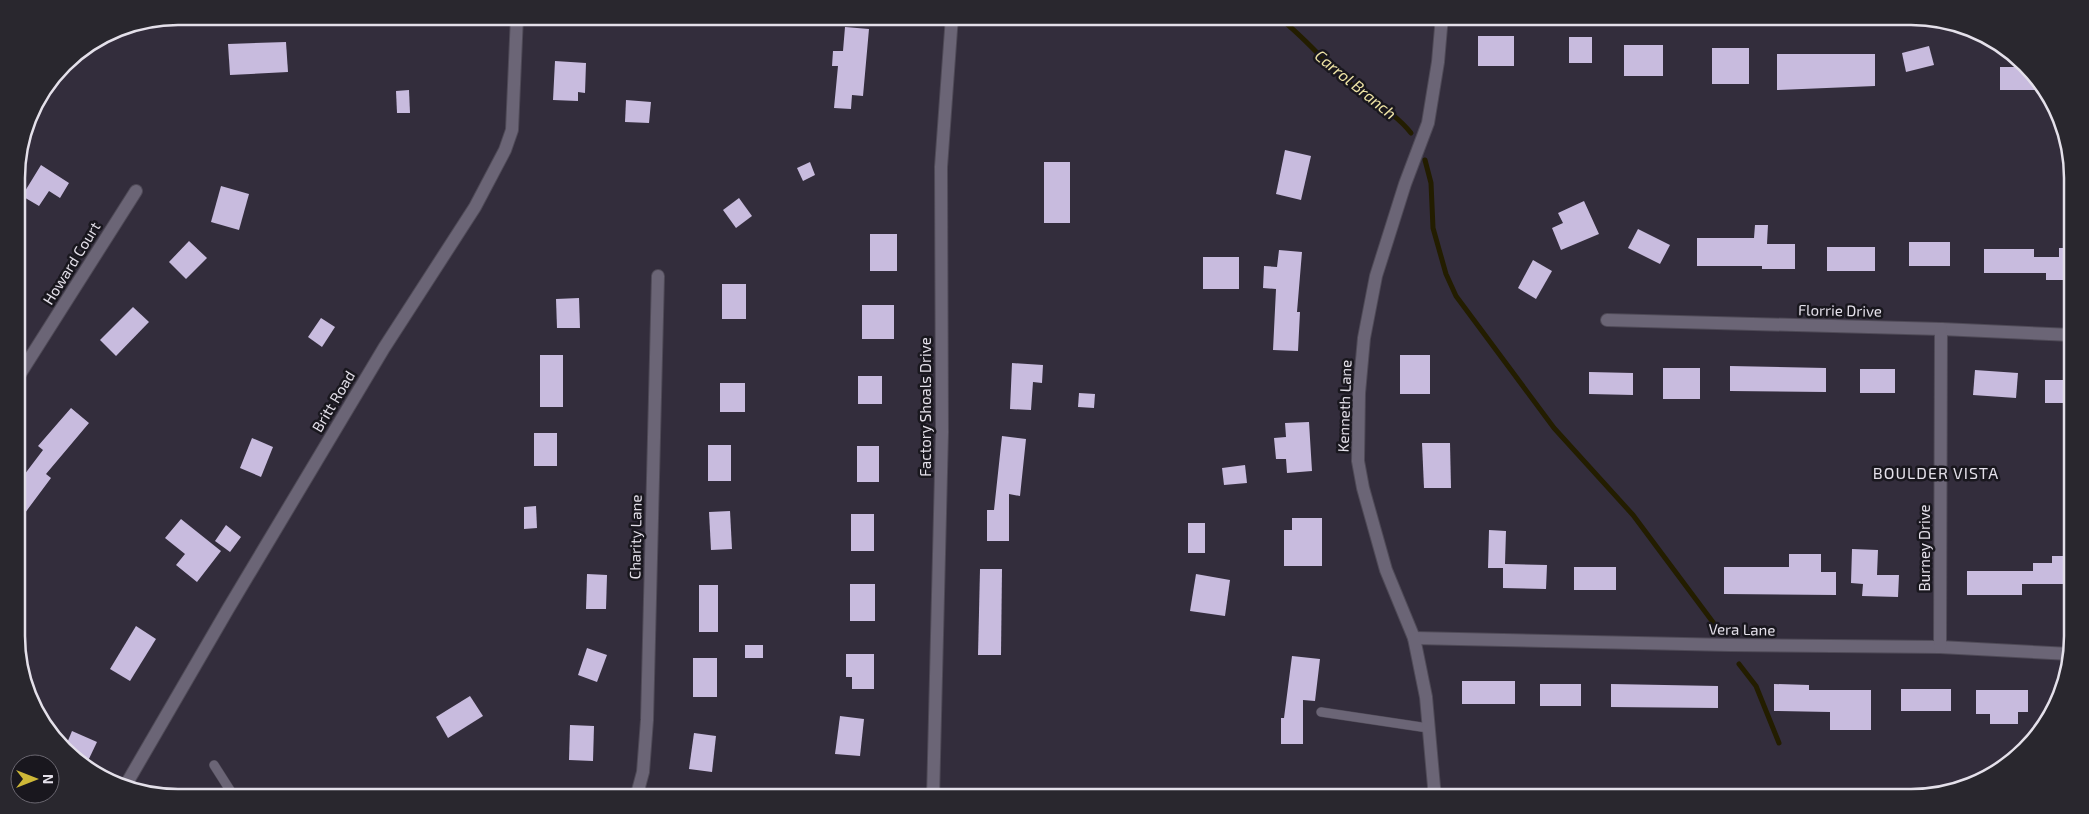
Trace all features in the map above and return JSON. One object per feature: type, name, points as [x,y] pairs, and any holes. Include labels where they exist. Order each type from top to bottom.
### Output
[{"type":"street","name":"Britt Road","points":[[128,781],[384,348],[475,207],[505,150],[512,130],[517,25]]},
{"type":"street","name":"Factory Shoals Drive","points":[[933,789],[942,432],[941,167],[951,25]]},
{"type":"street","name":"Kenneth Lane","points":[[1434,789],[1426,697],[1414,638],[1386,570],[1363,488],[1358,461],[1359,393],[1364,338],[1376,276],[1405,184],[1428,123],[1438,62],[1441,25]]},
{"type":"street","name":"Howard Court","points":[[25,366],[136,191]]},
{"type":"street","name":"Charity Lane","points":[[638,789],[643,772],[647,720],[658,276]]},
{"type":"street","name":"Florrie Drive","points":[[1607,320],[1941,329],[2064,335]]},
{"type":"street","name":"Burney Drive","points":[[1940,647],[1941,329]]},
{"type":"street","name":"Vera Lane","points":[[1414,638],[1940,647],[2063,654]]},
{"type":"lane","points":[[1320,712],[1428,728]]},
{"type":"lane","points":[[214,764],[229,789]]},
{"type":"building","points":[[845,27],[869,29],[863,96],[852,95],[851,109],[834,108],[838,66],[832,66],[833,51],[843,51]]},
{"type":"building","points":[[1478,36],[1514,36],[1514,66],[1478,66]]},
{"type":"building","points":[[1569,37],[1592,37],[1592,63],[1569,63]]},
{"type":"building","points":[[286,42],[288,72],[230,75],[228,44]]},
{"type":"building","points":[[1624,45],[1663,45],[1663,76],[1624,76]]},
{"type":"building","points":[[1929,46],[1934,65],[1906,72],[1902,53]]},
{"type":"building","points":[[1712,48],[1749,48],[1749,84],[1712,84]]},
{"type":"building","points":[[1777,54],[1875,54],[1875,86],[1777,90]]},
{"type":"building","points":[[555,61],[586,63],[585,93],[578,92],[578,101],[553,100]]},
{"type":"building","points":[[2000,67],[2016,67],[2036,90],[2000,90]]},
{"type":"building","points":[[409,90],[410,113],[397,113],[396,91]]},
{"type":"building","points":[[626,100],[651,102],[649,123],[625,122]]},
{"type":"building","points":[[1285,150],[1311,156],[1301,200],[1276,194]]},
{"type":"building","points":[[810,162],[815,175],[803,181],[797,168]]},
{"type":"building","points":[[1044,162],[1070,162],[1070,223],[1044,223]]},
{"type":"building","points":[[41,165],[69,183],[60,198],[49,191],[39,206],[25,198],[25,191]]},
{"type":"building","points":[[221,186],[249,194],[239,230],[211,222]]},
{"type":"building","points":[[739,198],[752,216],[736,228],[723,210]]},
{"type":"building","points":[[1584,201],[1599,234],[1561,250],[1552,228],[1563,223],[1558,213]]},
{"type":"building","points":[[1755,225],[1768,225],[1767,244],[1795,244],[1795,269],[1762,269],[1762,266],[1697,266],[1697,238],[1754,238]]},
{"type":"building","points":[[1638,229],[1670,245],[1660,264],[1628,248]]},
{"type":"building","points":[[870,234],[897,234],[897,271],[870,271]]},
{"type":"building","points":[[189,241],[207,258],[186,279],[169,262]]},
{"type":"building","points":[[1909,242],[1950,242],[1950,266],[1909,266]]},
{"type":"building","points":[[1827,247],[1875,247],[1875,271],[1827,271]]},
{"type":"building","points":[[2059,248],[2064,248],[2064,280],[2046,280],[2046,273],[1984,273],[1984,249],[2034,249],[2034,257],[2059,257]]},
{"type":"building","points":[[1279,250],[1302,252],[1297,312],[1300,312],[1298,351],[1273,350],[1276,289],[1263,288],[1264,266],[1277,267]]},
{"type":"building","points":[[1203,257],[1239,257],[1239,289],[1203,289]]},
{"type":"building","points":[[1533,260],[1552,271],[1536,299],[1518,288]]},
{"type":"building","points":[[722,284],[746,284],[746,319],[722,319]]},
{"type":"building","points":[[579,298],[580,328],[557,328],[556,299]]},
{"type":"building","points":[[862,305],[894,305],[894,339],[862,339]]},
{"type":"building","points":[[133,307],[149,322],[116,356],[100,340]]},
{"type":"building","points":[[321,318],[335,327],[322,347],[308,337]]},
{"type":"building","points":[[540,355],[563,355],[563,407],[540,407]]},
{"type":"building","points":[[1400,355],[1430,355],[1430,394],[1400,394]]},
{"type":"building","points":[[1012,363],[1043,365],[1042,383],[1033,382],[1031,410],[1010,409]]},
{"type":"building","points":[[1730,366],[1826,368],[1826,392],[1730,391]]},
{"type":"building","points":[[1663,368],[1700,368],[1700,399],[1663,399]]},
{"type":"building","points":[[1860,369],[1895,369],[1895,393],[1860,393]]},
{"type":"building","points":[[1975,370],[2018,373],[2016,398],[1973,395]]},
{"type":"building","points":[[1589,372],[1633,373],[1633,395],[1589,394]]},
{"type":"building","points":[[858,376],[882,376],[882,404],[858,404]]},
{"type":"building","points":[[2045,380],[2064,380],[2064,403],[2045,403]]},
{"type":"building","points":[[720,383],[745,383],[745,412],[720,412]]},
{"type":"building","points":[[1079,393],[1095,394],[1094,408],[1078,407]]},
{"type":"building","points":[[71,408],[89,423],[46,474],[51,478],[25,513],[25,474],[43,450],[38,446]]},
{"type":"building","points":[[1309,422],[1312,471],[1287,473],[1286,459],[1276,459],[1274,438],[1286,437],[1285,423]]},
{"type":"building","points":[[534,433],[557,433],[557,466],[534,466]]},
{"type":"building","points":[[1002,436],[1026,439],[1020,496],[1009,494],[1009,541],[987,541],[987,510],[994,510]]},
{"type":"building","points":[[252,438],[273,447],[261,477],[240,468]]},
{"type":"building","points":[[1422,443],[1450,443],[1451,488],[1424,488]]},
{"type":"building","points":[[708,445],[731,445],[731,481],[708,481]]},
{"type":"building","points":[[857,446],[879,446],[879,482],[857,482]]},
{"type":"building","points":[[1245,465],[1247,483],[1224,485],[1222,468]]},
{"type":"building","points":[[536,506],[537,528],[524,529],[524,507]]},
{"type":"building","points":[[730,511],[732,549],[711,550],[709,512]]},
{"type":"building","points":[[851,514],[874,514],[874,551],[851,551]]},
{"type":"building","points":[[1292,518],[1322,518],[1322,566],[1284,566],[1284,530],[1292,530]]},
{"type":"building","points":[[181,519],[221,551],[197,582],[176,565],[185,554],[165,538]]},
{"type":"building","points":[[1188,523],[1205,523],[1205,553],[1188,553]]},
{"type":"building","points":[[226,525],[241,537],[230,552],[215,541]]},
{"type":"building","points":[[1489,530],[1506,531],[1505,564],[1547,565],[1546,589],[1503,588],[1503,568],[1488,568]]},
{"type":"building","points":[[1852,549],[1878,550],[1877,575],[1899,575],[1898,597],[1862,596],[1863,584],[1851,583]]},
{"type":"building","points":[[1789,554],[1821,554],[1821,572],[1836,572],[1836,595],[1724,594],[1724,567],[1789,567]]},
{"type":"building","points":[[2052,556],[2064,556],[2064,584],[2022,584],[2022,595],[1967,595],[1967,571],[2033,571],[2033,563],[2052,563]]},
{"type":"building","points":[[1574,567],[1616,567],[1616,590],[1574,590]]},
{"type":"building","points":[[980,569],[1002,569],[1001,655],[978,655]]},
{"type":"building","points":[[587,574],[607,575],[606,609],[586,609]]},
{"type":"building","points":[[1196,574],[1230,580],[1225,616],[1190,611]]},
{"type":"building","points":[[850,584],[875,584],[875,621],[850,621]]},
{"type":"building","points":[[699,585],[718,585],[718,632],[699,632]]},
{"type":"building","points":[[136,626],[156,639],[130,681],[110,669]]},
{"type":"building","points":[[745,645],[763,645],[763,658],[745,658]]},
{"type":"building","points":[[587,648],[607,655],[597,682],[578,675]]},
{"type":"building","points":[[846,654],[874,654],[874,689],[852,689],[852,677],[846,677]]},
{"type":"building","points":[[1292,656],[1320,659],[1315,701],[1303,700],[1303,744],[1281,744],[1281,718],[1284,718]]},
{"type":"building","points":[[693,658],[717,658],[717,697],[693,697]]},
{"type":"building","points":[[1462,681],[1515,681],[1515,704],[1462,704]]},
{"type":"building","points":[[1540,684],[1581,684],[1581,706],[1540,706]]},
{"type":"building","points":[[1611,684],[1718,686],[1718,708],[1611,707]]},
{"type":"building","points":[[1774,684],[1809,685],[1809,690],[1871,690],[1871,730],[1830,730],[1830,712],[1774,711]]},
{"type":"building","points":[[1901,689],[1951,689],[1951,711],[1901,711]]},
{"type":"building","points":[[1976,690],[2028,690],[2028,712],[2018,712],[2018,724],[1990,724],[1990,714],[1976,714]]},
{"type":"building","points":[[470,696],[483,716],[448,738],[436,717]]},
{"type":"building","points":[[840,716],[864,719],[860,756],[835,754]]},
{"type":"building","points":[[570,725],[594,726],[593,761],[569,760]]},
{"type":"building","points":[[72,731],[97,742],[89,760],[68,742]]},
{"type":"building","points":[[694,733],[716,736],[712,772],[689,769]]},
{"type":"waterway","name":"Carrol Branch","points":[[1288,25],[1342,77],[1396,117],[1411,133]]},
{"type":"waterway","points":[[1425,160],[1431,183],[1433,228],[1446,274],[1456,296],[1554,428],[1633,515],[1721,633]]},
{"type":"waterway","points":[[1739,664],[1756,686],[1779,743]]},
{"type":"district","name":"BOULDER VISTA","points":[[1936,472]]}]
